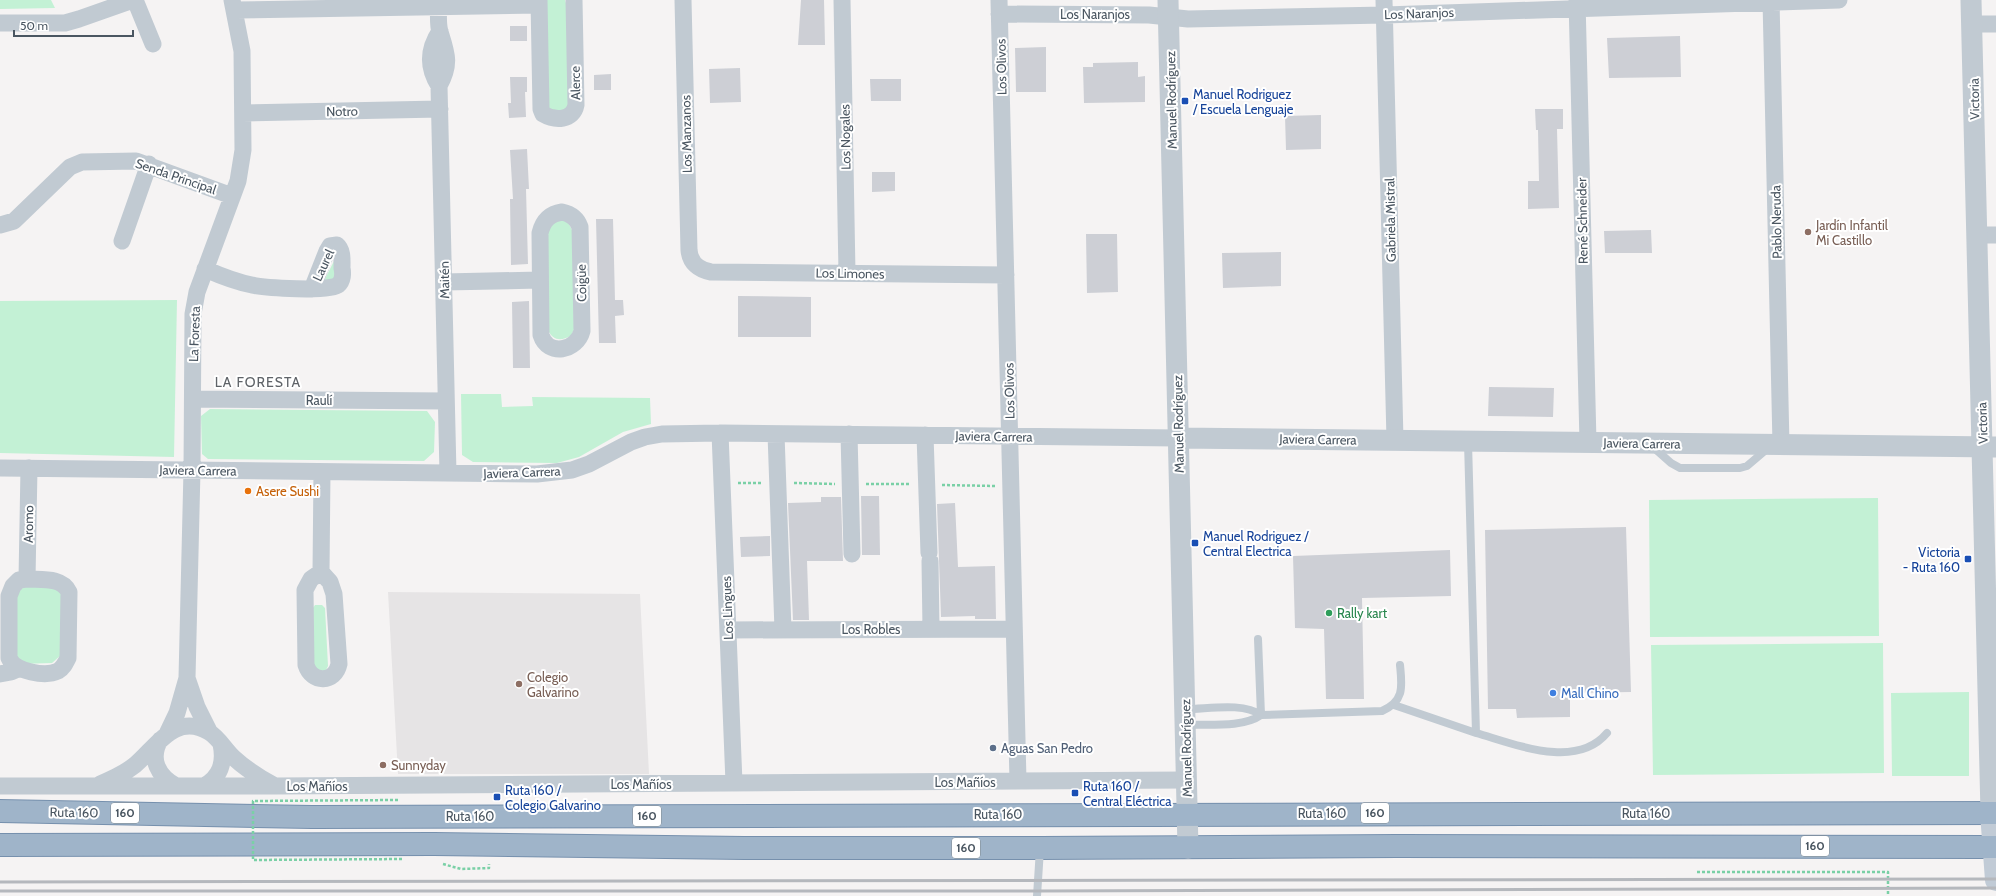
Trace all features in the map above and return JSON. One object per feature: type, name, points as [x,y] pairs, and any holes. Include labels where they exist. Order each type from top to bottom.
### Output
[{"type":"highway","name":"Ruta 160","points":[[0,811],[312,817],[1994,813]]},
{"type":"highway","name":"160","points":[[0,845],[434,844],[728,848],[1188,848],[1435,845],[1995,847]]},
{"type":"main road","name":"Victoria","points":[[1994,813],[1996,880]]},
{"type":"street","points":[[0,23],[65,23],[134,0],[153,44]]},
{"type":"street","name":"Alerce","points":[[539,2],[541,109],[543,114],[549,118],[564,119],[571,115],[575,110],[576,105],[574,0]]},
{"type":"street","name":"Los Manzanos","points":[[683,0],[689,256],[695,265]]},
{"type":"street","name":"Los Nogales","points":[[842,0],[848,273]]},
{"type":"street","name":"Los Naranjos","points":[[999,7],[1149,15],[1168,8],[1188,19],[1385,7],[1839,0]]},
{"type":"street","name":"Victoria","points":[[1971,0],[1987,235],[1994,813]]},
{"type":"street","name":"Pablo Neruda","points":[[1771,1],[1777,444]]},
{"type":"street","points":[[234,5],[539,2]]},
{"type":"street","name":"Maitén","points":[[439,3],[440,30],[447,49],[446,68],[439,86],[448,473]]},
{"type":"street","name":"René Schneider","points":[[1577,4],[1588,442]]},
{"type":"street","name":"La Foresta","points":[[176,786],[165,780],[157,768],[155,753],[177,713],[187,678],[192,470],[193,314],[197,292],[232,196],[242,162],[242,51],[234,5]]},
{"type":"street","name":"Los Olivos","points":[[999,7],[1018,781]]},
{"type":"street","name":"Gabriela Mistral","points":[[1385,7],[1395,440]]},
{"type":"street","name":"Manuel Rodríguez","points":[[1168,8],[1188,848]]},
{"type":"street","points":[[1972,24],[1996,24]]},
{"type":"street","name":"Notro","points":[[243,113],[440,109]]},
{"type":"street","name":"Senda Principal","points":[[0,226],[9,224],[19,218],[65,172],[76,164],[88,161],[129,160],[149,164],[232,196]]},
{"type":"street","points":[[122,241],[149,164]]},
{"type":"street","name":"Coigüe","points":[[562,212],[572,215],[580,227],[582,331],[579,341],[571,347],[550,347],[543,340],[540,280],[541,227],[552,215],[562,212]]},
{"type":"street","name":"Los Limones","points":[[695,265],[705,271],[712,272],[1006,275]]},
{"type":"street","name":"Laurel","points":[[205,270],[252,285],[312,288]]},
{"type":"street","points":[[444,282],[540,280]]},
{"type":"street","name":"Raulí","points":[[193,399],[446,401]]},
{"type":"street","name":"Javiera Carrera","points":[[0,468],[555,473],[589,464],[631,442],[645,437],[662,434],[720,433],[1989,447]]},
{"type":"street","name":"Los Lingues","points":[[720,433],[734,783]]},
{"type":"street","points":[[776,434],[783,630]]},
{"type":"street","points":[[849,434],[852,554]]},
{"type":"street","points":[[925,435],[930,557],[931,629]]},
{"type":"street","name":"Aromo","points":[[27,579],[29,468]]},
{"type":"street","points":[[321,572],[311,579],[305,590],[306,666],[308,671],[315,678],[326,679],[336,673],[339,664],[334,594],[330,582],[321,572],[322,472]]},
{"type":"street","points":[[27,579],[58,582],[67,588],[69,597],[68,658],[62,668],[54,672],[27,671],[18,669],[11,662],[8,654],[9,596],[15,583],[27,579]]},
{"type":"street","name":"Los Robles","points":[[728,630],[1014,629]]},
{"type":"street","points":[[0,674],[18,669]]},
{"type":"street","name":"La Foresta","points":[[187,678],[197,708],[215,739],[223,759],[219,772],[215,778],[204,786]]},
{"type":"street","name":"La Foresta","points":[[92,786],[124,773],[163,737],[180,727],[188,726],[196,726],[215,739],[247,769],[276,786]]},
{"type":"street","name":"Los Mañíos","points":[[0,786],[276,786],[1186,780]]},
{"type":"lane","points":[[1468,441],[1476,732]]},
{"type":"lane","points":[[1258,639],[1262,715]]},
{"type":"lane","points":[[1185,717],[1242,723],[1262,715],[1375,713],[1394,705],[1398,699],[1402,686],[1400,665]]},
{"type":"lane","points":[[1394,705],[1533,749],[1557,752],[1580,750],[1590,747],[1602,739],[1607,733]]},
{"type":"lane","points":[[1185,717],[1242,708],[1254,710],[1262,715]]},
{"type":"lane","points":[[1037,896],[1040,848]]},
{"type":"path","points":[[398,800],[252,801],[253,860],[403,860]]},
{"type":"path","points":[[1697,872],[1888,872],[1888,896]]},
{"type":"shaded area","name":"Colegio Galvarino","points":[[388,592],[640,594],[649,774],[398,774]]},
{"type":"green space","points":[[0,0],[51,0],[55,8],[0,9]]},
{"type":"green space","points":[[544,0],[565,0],[569,13],[569,105],[561,113],[551,112],[546,106]]},
{"type":"green space","points":[[560,218],[568,222],[573,232],[574,329],[571,336],[564,339],[555,338],[548,330],[547,226]]},
{"type":"green space","points":[[337,255],[337,283],[323,283]]},
{"type":"green space","points":[[177,300],[174,457],[0,453],[0,301]]},
{"type":"green space","points":[[461,394],[501,394],[502,407],[533,406],[532,397],[650,398],[651,424],[623,432],[579,457],[557,463],[473,462],[462,455]]},
{"type":"green space","points":[[210,409],[427,411],[435,422],[434,452],[424,461],[208,459],[202,454],[201,416]]},
{"type":"green space","points":[[1878,498],[1879,636],[1650,637],[1649,500]]},
{"type":"green space","points":[[57,585],[62,595],[60,656],[52,663],[20,664],[12,656],[16,592],[26,586]]},
{"type":"green space","points":[[315,605],[322,605],[325,608],[328,666],[326,670],[322,672],[314,671],[313,608]]},
{"type":"green space","points":[[1883,643],[1884,773],[1653,775],[1651,645]]},
{"type":"green space","points":[[1969,692],[1969,776],[1892,776],[1891,693]]},
{"type":"building","points":[[801,0],[824,0],[825,45],[798,45]]},
{"type":"building","points":[[510,26],[527,26],[527,41],[510,41]]},
{"type":"building","points":[[1680,36],[1681,77],[1609,78],[1607,38]]},
{"type":"building","points":[[1046,47],[1046,92],[1016,92],[1015,48]]},
{"type":"building","points":[[1138,62],[1138,77],[1145,76],[1145,102],[1084,103],[1083,67],[1093,67],[1093,63]]},
{"type":"building","points":[[740,68],[741,102],[710,103],[709,69]]},
{"type":"building","points":[[611,74],[611,90],[594,90],[594,75]]},
{"type":"building","points":[[510,77],[527,77],[527,92],[525,92],[526,117],[509,118],[508,103],[511,103]]},
{"type":"building","points":[[870,79],[901,79],[901,101],[871,101]]},
{"type":"building","points":[[1535,109],[1563,109],[1563,129],[1557,129],[1559,208],[1528,209],[1528,181],[1539,181],[1538,130],[1536,130]]},
{"type":"building","points":[[1321,115],[1321,149],[1286,150],[1285,116]]},
{"type":"building","points":[[527,149],[529,189],[526,189],[528,264],[511,265],[510,199],[513,199],[510,150]]},
{"type":"building","points":[[872,172],[895,172],[895,191],[872,192]]},
{"type":"building","points":[[596,219],[613,219],[615,300],[623,300],[624,315],[615,316],[616,343],[599,343]]},
{"type":"building","points":[[1651,230],[1652,253],[1605,253],[1604,231]]},
{"type":"building","points":[[1086,234],[1117,234],[1118,292],[1087,293]]},
{"type":"building","points":[[1281,252],[1281,286],[1223,288],[1222,253]]},
{"type":"building","points":[[738,296],[811,297],[811,337],[738,337]]},
{"type":"building","points":[[529,301],[530,368],[513,368],[512,302]]},
{"type":"building","points":[[1489,387],[1554,388],[1553,417],[1488,416]]},
{"type":"building","points":[[861,496],[879,496],[880,555],[862,555]]},
{"type":"building","points":[[821,497],[841,497],[843,561],[807,561],[809,620],[793,620],[788,503],[821,502]]},
{"type":"building","points":[[955,503],[958,567],[995,566],[996,619],[975,619],[975,616],[941,617],[937,504]]},
{"type":"building","points":[[1626,527],[1631,692],[1570,693],[1570,717],[1517,718],[1516,709],[1488,709],[1485,530]]},
{"type":"building","points":[[770,536],[770,556],[741,557],[740,537]]},
{"type":"building","name":"Rally kart","points":[[1450,550],[1451,596],[1362,598],[1364,699],[1326,699],[1324,629],[1295,628],[1293,556]]},
{"type":"railway","points":[[0,882],[1996,879]]},
{"type":"railway","points":[[0,891],[1038,891],[1996,888]]},
{"type":"place","name":"Manuel Rodriguez / Escuela Lenguaje","points":[[1185,101]]},
{"type":"place","name":"Jardín Infantil Mi Castillo","points":[[1808,232]]},
{"type":"place","name":"Asere Sushi","points":[[248,491]]},
{"type":"place","name":"Manuel Rodriguez / Central Electrica","points":[[1195,543]]},
{"type":"place","name":"Victoria - Ruta 160","points":[[1968,559]]},
{"type":"place","name":"Rally kart","points":[[1329,613]]},
{"type":"place","name":"Colegio Galvarino","points":[[519,684]]},
{"type":"place","name":"Mall Chino","points":[[1553,693]]},
{"type":"place","name":"Aguas San Pedro","points":[[993,748]]},
{"type":"place","name":"Sunnyday","points":[[383,765]]},
{"type":"place","name":"Ruta 160 / Central Eléctrica","points":[[1075,793]]},
{"type":"place","name":"Ruta 160 / Colegio Galvarino","points":[[497,797]]},
{"type":"district","name":"LA FORESTA","points":[[258,382]]}]
